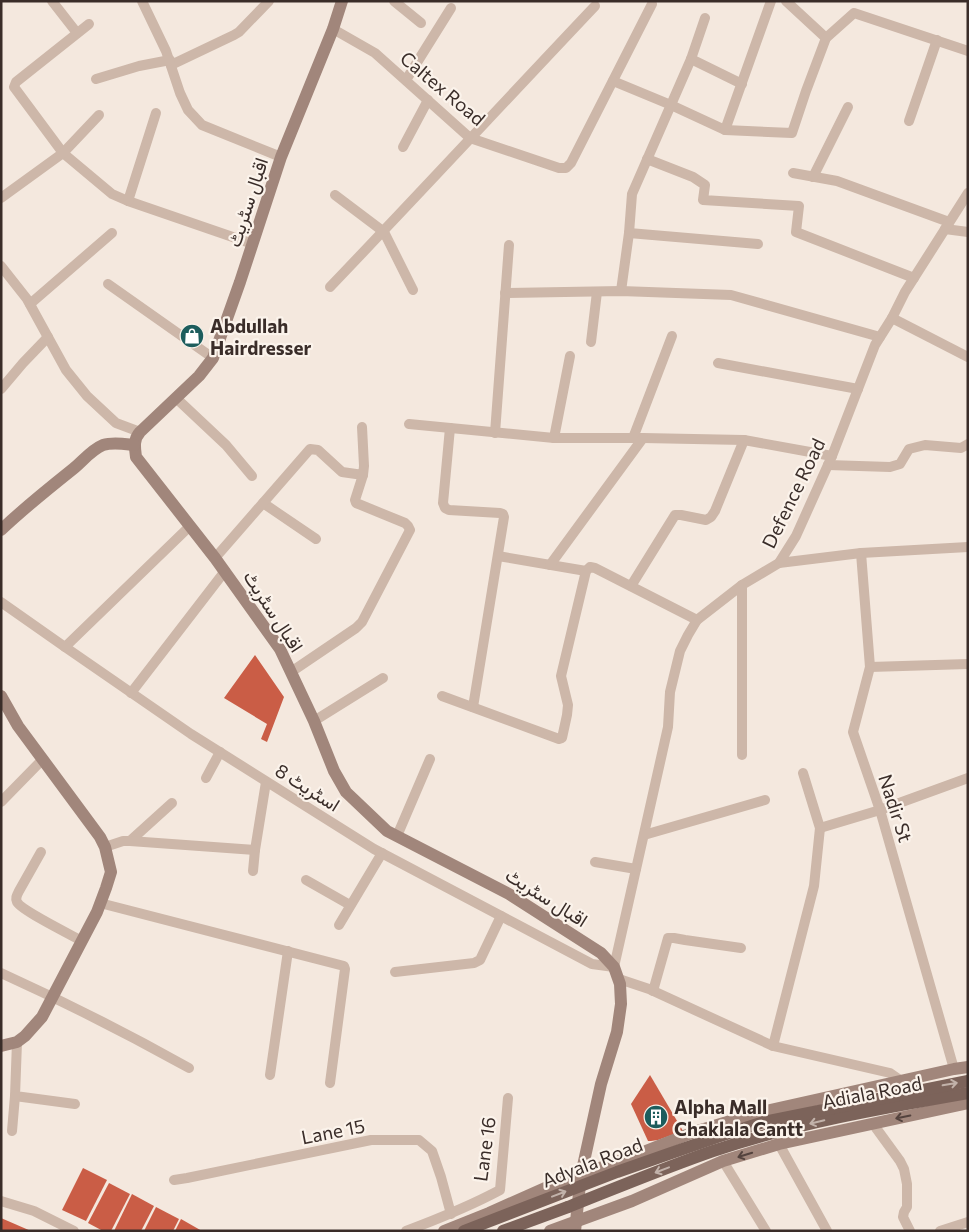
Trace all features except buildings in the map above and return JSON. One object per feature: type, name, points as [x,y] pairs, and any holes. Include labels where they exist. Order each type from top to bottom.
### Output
[{"type":"main road","name":"Adyala Road","points":[[464,1231],[617,1172],[764,1122],[968,1081]]},
{"type":"main road","name":"Adiala Road","points":[[502,1231],[714,1151],[792,1128],[861,1112],[968,1093]]},
{"type":"street","points":[[52,1],[77,33]]},
{"type":"street","points":[[142,1],[166,51],[180,93],[188,110],[202,125],[281,157]]},
{"type":"street","points":[[96,79],[140,66],[170,62],[234,36],[269,1]]},
{"type":"street","name":"اقبال سٹریٹ","points":[[342,1],[281,157],[213,358],[199,376],[140,432],[134,445],[136,457],[225,571],[280,649],[314,721],[334,771],[346,792],[387,831],[509,894],[601,953],[614,967],[620,984],[621,1004],[617,1032],[601,1084],[581,1175],[575,1226]]},
{"type":"street","points":[[394,1],[421,23]]},
{"type":"street","points":[[725,130],[771,1]]},
{"type":"street","points":[[786,1],[826,38]]},
{"type":"street","points":[[652,4],[613,81],[725,130],[792,133],[826,38],[854,13],[968,51]]},
{"type":"street","points":[[330,287],[384,232],[595,6]]},
{"type":"street","points":[[406,80],[451,8]]},
{"type":"street","points":[[621,291],[632,194],[691,59],[705,18]]},
{"type":"street","points":[[89,24],[16,82],[14,87],[63,153],[112,194],[253,244]]},
{"type":"street","name":"Caltex Road","points":[[332,29],[375,54],[470,138],[559,168],[566,168],[571,163],[613,81]]},
{"type":"street","points":[[909,120],[937,40]]},
{"type":"street","points":[[691,59],[742,84]]},
{"type":"street","points":[[403,146],[428,100]]},
{"type":"street","points":[[813,177],[848,107]]},
{"type":"street","points":[[128,201],[156,113]]},
{"type":"street","points":[[1,198],[63,153],[99,115]]},
{"type":"street","points":[[647,159],[692,177],[705,185],[703,200],[799,206],[796,232],[914,278]]},
{"type":"street","points":[[793,173],[837,181],[968,232]]},
{"type":"street","name":"Defence Road","points":[[614,967],[668,726],[670,692],[680,651],[697,620],[742,585],[779,563],[796,536],[830,460],[875,345],[914,278],[968,193]]},
{"type":"street","points":[[335,195],[384,232],[413,290]]},
{"type":"street","points":[[30,304],[112,233]]},
{"type":"street","points":[[629,233],[758,244]]},
{"type":"street","points":[[495,433],[509,245]]},
{"type":"street","points":[[1,266],[30,304],[66,370],[87,396],[110,419],[140,432]]},
{"type":"street","points":[[108,284],[213,358]]},
{"type":"street","points":[[505,293],[621,291],[731,295],[880,337]]},
{"type":"street","points":[[591,342],[597,292]]},
{"type":"street","points":[[892,318],[968,357]]},
{"type":"street","points":[[550,564],[638,438],[672,336]]},
{"type":"street","points":[[1,389],[48,337]]},
{"type":"street","points":[[554,438],[570,356]]},
{"type":"street","points":[[718,363],[858,389]]},
{"type":"street","points":[[176,398],[226,445],[252,476]]},
{"type":"street","points":[[409,424],[554,438],[744,440],[830,460],[890,466],[900,464],[909,449],[925,445],[961,448],[968,444]]},
{"type":"street","points":[[291,672],[362,622],[410,530],[405,523],[356,503],[355,500],[364,466],[362,427]]},
{"type":"street","points":[[450,428],[443,503],[445,508],[449,510],[500,513],[504,517],[473,707]]},
{"type":"street","points":[[631,586],[674,515],[706,520],[715,512],[744,440]]},
{"type":"street","points":[[1,530],[89,454],[102,446],[113,443],[134,445]]},
{"type":"street","points":[[215,558],[310,449],[318,450],[342,472],[363,475]]},
{"type":"street","points":[[263,503],[316,539]]},
{"type":"street","points":[[64,647],[190,526]]},
{"type":"street","points":[[779,563],[862,553],[968,546]]},
{"type":"street","name":"Nadir St","points":[[862,553],[870,667],[852,732],[880,810],[954,1069]]},
{"type":"street","points":[[498,556],[586,571]]},
{"type":"street","points":[[442,696],[559,739],[562,738],[568,705],[561,676],[586,571],[590,567],[697,620]]},
{"type":"street","points":[[132,693],[225,571]]},
{"type":"street","points":[[742,585],[742,755]]},
{"type":"street","name":"اسٹریٹ 8","points":[[1,602],[64,647],[220,752],[382,853],[592,964],[614,967]]},
{"type":"street","points":[[870,667],[968,664]]},
{"type":"street","points":[[314,721],[383,678]]},
{"type":"street","points":[[1,696],[18,726],[100,837],[105,847],[111,872],[97,912],[42,1016],[25,1036],[17,1042],[1,1046]]},
{"type":"street","points":[[206,778],[220,752]]},
{"type":"street","points":[[1,802],[43,759]]},
{"type":"street","points":[[397,836],[430,759]]},
{"type":"street","points":[[773,1046],[814,886],[820,828],[803,773]]},
{"type":"street","points":[[820,828],[880,810],[968,778]]},
{"type":"street","points":[[253,871],[266,782]]},
{"type":"street","points":[[644,835],[765,800]]},
{"type":"street","points":[[130,840],[172,803]]},
{"type":"street","points":[[105,847],[130,840],[256,850]]},
{"type":"street","points":[[41,852],[16,896],[16,901],[24,910],[82,940]]},
{"type":"street","points":[[339,925],[382,853]]},
{"type":"street","points":[[595,862],[636,869]]},
{"type":"street","points":[[306,880],[350,906]]},
{"type":"street","points":[[100,903],[344,966],[330,1084]]},
{"type":"street","points":[[395,972],[474,963],[480,960],[501,916]]},
{"type":"street","points":[[653,991],[668,938],[741,948]]},
{"type":"street","points":[[270,1075],[288,951]]},
{"type":"street","points":[[1,973],[53,996],[189,1068]]},
{"type":"street","points":[[618,979],[653,991],[773,1046],[890,1073],[900,1080]]},
{"type":"street","points":[[12,1131],[16,1096],[17,1042]]},
{"type":"street","points":[[444,1231],[552,1185],[694,1132],[757,1113],[900,1080],[968,1067]]},
{"type":"street","points":[[16,1096],[75,1104]]},
{"type":"street","name":"Lane 16","points":[[451,1214],[500,1190],[508,1098]]},
{"type":"street","points":[[550,1231],[575,1226],[723,1161],[779,1144],[968,1104]]},
{"type":"street","points":[[875,1123],[876,1128],[900,1160],[904,1169],[908,1207],[904,1212],[903,1218],[910,1231]]},
{"type":"street","name":"Lane 15","points":[[174,1180],[371,1140],[419,1140],[432,1151],[451,1214]]},
{"type":"street","points":[[779,1144],[827,1231]]},
{"type":"street","points":[[723,1161],[766,1231]]},
{"type":"street","points":[[1,1201],[34,1211],[74,1231]]},
{"type":"street","points":[[406,1231],[451,1214]]},
{"type":"street","points":[[940,1231],[968,1222]]},
{"type":"place","name":"Abdullah Hairdresser","points":[[192,336]]},
{"type":"place","name":"Alpha Mall Chaklala Cantt","points":[[656,1117]]}]
